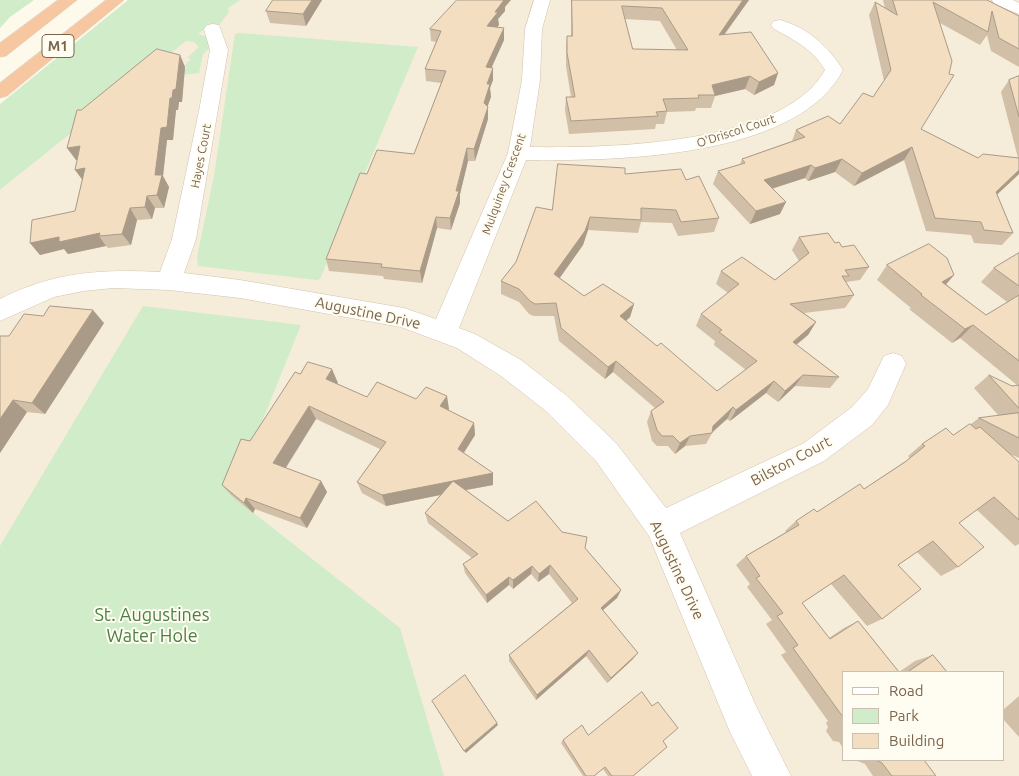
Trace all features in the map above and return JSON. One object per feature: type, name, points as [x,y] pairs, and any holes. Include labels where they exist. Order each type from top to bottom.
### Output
[{"type":"highway","name":"M1","points":[[0,52],[69,0]]},
{"type":"highway","name":"M1","points":[[0,92],[116,0]]},
{"type":"street","name":"Mulquiney Crescent","points":[[444,332],[518,153],[531,79],[532,34],[536,12],[542,0]]},
{"type":"street","points":[[1000,0],[1019,9]]},
{"type":"street","name":"O'Driscol Court","points":[[518,153],[584,154],[668,149],[704,143],[730,135],[760,125],[788,112],[820,89],[830,79],[834,70],[826,55],[809,41],[780,25]]},
{"type":"street","name":"Hayes Court","points":[[169,281],[184,239],[209,111],[219,50],[214,28]]},
{"type":"street","name":"Augustine Drive","points":[[0,312],[17,302],[50,288],[113,279],[169,281],[240,289],[404,318],[466,341],[511,368],[556,403],[606,452],[660,526],[743,719],[772,776]]},
{"type":"street","name":"Bilston Court","points":[[660,526],[785,467],[828,443],[862,416],[878,397],[893,364]]},
{"type":"shaded area","points":[[236,0],[1019,0],[1019,776],[0,776],[0,190]]},
{"type":"green space","points":[[0,0],[34,0],[10,17],[0,28]]},
{"type":"green space","points":[[128,0],[240,0],[228,8],[229,12],[219,25],[206,28],[198,34],[208,37],[214,44],[203,54],[199,73],[179,75],[187,67],[184,66],[191,59],[187,58],[199,47],[194,42],[186,41],[0,190],[0,104]]},
{"type":"green space","points":[[235,34],[418,47],[320,279],[317,280],[198,266],[197,257],[214,176]]},
{"type":"green space","name":"St. Augustines Water Hole","points":[[143,306],[301,325],[232,496],[400,628],[444,776],[0,776],[0,546]]},
{"type":"building","points":[[273,0],[312,0],[303,14],[266,11]]},
{"type":"building","points":[[457,0],[504,0],[495,12],[498,12],[487,26],[504,28],[486,67],[493,68],[487,84],[490,84],[484,103],[488,107],[474,149],[467,148],[456,191],[459,191],[450,218],[436,217],[420,271],[381,267],[382,264],[326,259],[360,173],[367,174],[377,150],[414,154],[446,71],[425,69],[441,31],[430,29]]},
{"type":"building","points":[[572,0],[743,0],[719,35],[751,32],[778,73],[759,82],[750,76],[712,85],[715,95],[698,95],[699,98],[663,99],[667,111],[656,112],[658,116],[571,121],[566,97],[575,97],[567,53],[567,36],[572,36]],"holes":[[[622,6],[662,8],[688,50],[633,49]]]},
{"type":"building","points":[[893,0],[987,0],[1019,16],[1019,49],[999,38],[992,11],[988,32],[933,2],[952,61],[949,74],[954,75],[921,129],[978,158],[983,154],[1019,158],[1019,170],[996,192],[1013,233],[984,230],[981,222],[935,218],[912,147],[862,173],[842,159],[815,168],[811,165],[764,180],[786,202],[756,211],[718,171],[745,163],[742,159],[805,137],[796,130],[828,116],[840,124],[863,93],[873,97],[891,70],[875,2],[897,15]]},
{"type":"building","points":[[157,49],[180,55],[176,89],[173,90],[172,98],[170,98],[167,127],[161,128],[155,175],[162,175],[157,195],[147,196],[145,207],[130,208],[122,234],[99,236],[100,233],[59,242],[59,237],[30,243],[32,220],[75,211],[85,168],[75,170],[80,146],[67,148],[77,110],[81,110]]},
{"type":"building","points":[[1019,76],[1019,117],[1009,80]]},
{"type":"building","points":[[558,164],[625,168],[625,174],[681,169],[686,180],[699,176],[719,218],[681,222],[676,210],[641,208],[641,220],[590,217],[585,231],[554,274],[584,296],[603,284],[634,304],[620,316],[657,346],[661,343],[717,391],[757,361],[719,332],[722,330],[701,314],[739,284],[721,271],[742,257],[775,280],[809,253],[799,237],[828,233],[835,243],[839,242],[842,247],[854,245],[869,267],[845,270],[849,276],[842,276],[854,295],[790,304],[816,322],[793,342],[839,377],[803,375],[785,391],[774,381],[736,410],[733,407],[713,426],[712,433],[690,436],[680,443],[673,436],[662,436],[657,430],[651,411],[664,402],[616,361],[608,367],[561,328],[556,303],[535,304],[519,289],[501,281],[516,262],[536,207],[552,210]]},
{"type":"building","points":[[929,244],[947,258],[954,275],[942,282],[986,315],[1019,295],[1019,361],[973,325],[965,329],[921,295],[887,265]]},
{"type":"building","points":[[1019,253],[1019,286],[994,268]]},
{"type":"building","points":[[50,306],[93,310],[32,403],[13,400],[0,419],[0,336],[9,336],[24,314],[43,316]]},
{"type":"building","points":[[308,362],[332,369],[326,379],[367,397],[377,382],[416,399],[426,387],[447,396],[440,406],[474,423],[458,449],[493,473],[382,495],[357,482],[386,442],[309,406],[273,463],[321,481],[300,518],[246,498],[244,503],[222,485],[241,439],[250,441],[295,372],[300,374]]},
{"type":"building","points":[[989,375],[1012,386],[1019,385],[1019,408]]},
{"type":"building","points":[[1019,413],[1019,438],[979,418]]},
{"type":"building","points":[[970,424],[976,429],[980,427],[1019,462],[1019,520],[994,497],[959,523],[984,547],[958,567],[933,541],[898,565],[921,589],[882,619],[844,575],[802,603],[830,639],[858,621],[898,671],[842,671],[842,716],[793,648],[798,645],[777,616],[783,613],[756,578],[760,576],[746,556],[799,525],[796,521],[814,509],[817,512],[860,484],[864,489],[905,462],[925,446],[922,444],[946,428],[953,435]]},
{"type":"building","points":[[453,481],[508,521],[536,501],[562,532],[587,537],[585,548],[621,590],[601,608],[638,653],[611,678],[589,650],[537,695],[509,655],[578,599],[550,565],[539,574],[532,566],[513,580],[509,577],[486,595],[463,564],[478,554],[425,513]]},
{"type":"building","points":[[933,655],[946,671],[909,671]]},
{"type":"building","points":[[465,675],[497,723],[464,751],[432,701]]},
{"type":"building","points":[[642,692],[652,706],[658,702],[678,728],[663,741],[667,747],[633,776],[612,776],[605,767],[594,776],[586,776],[563,740],[582,725],[588,735]]},
{"type":"building","points":[[878,761],[925,761],[936,776],[892,776],[882,763]]}]
